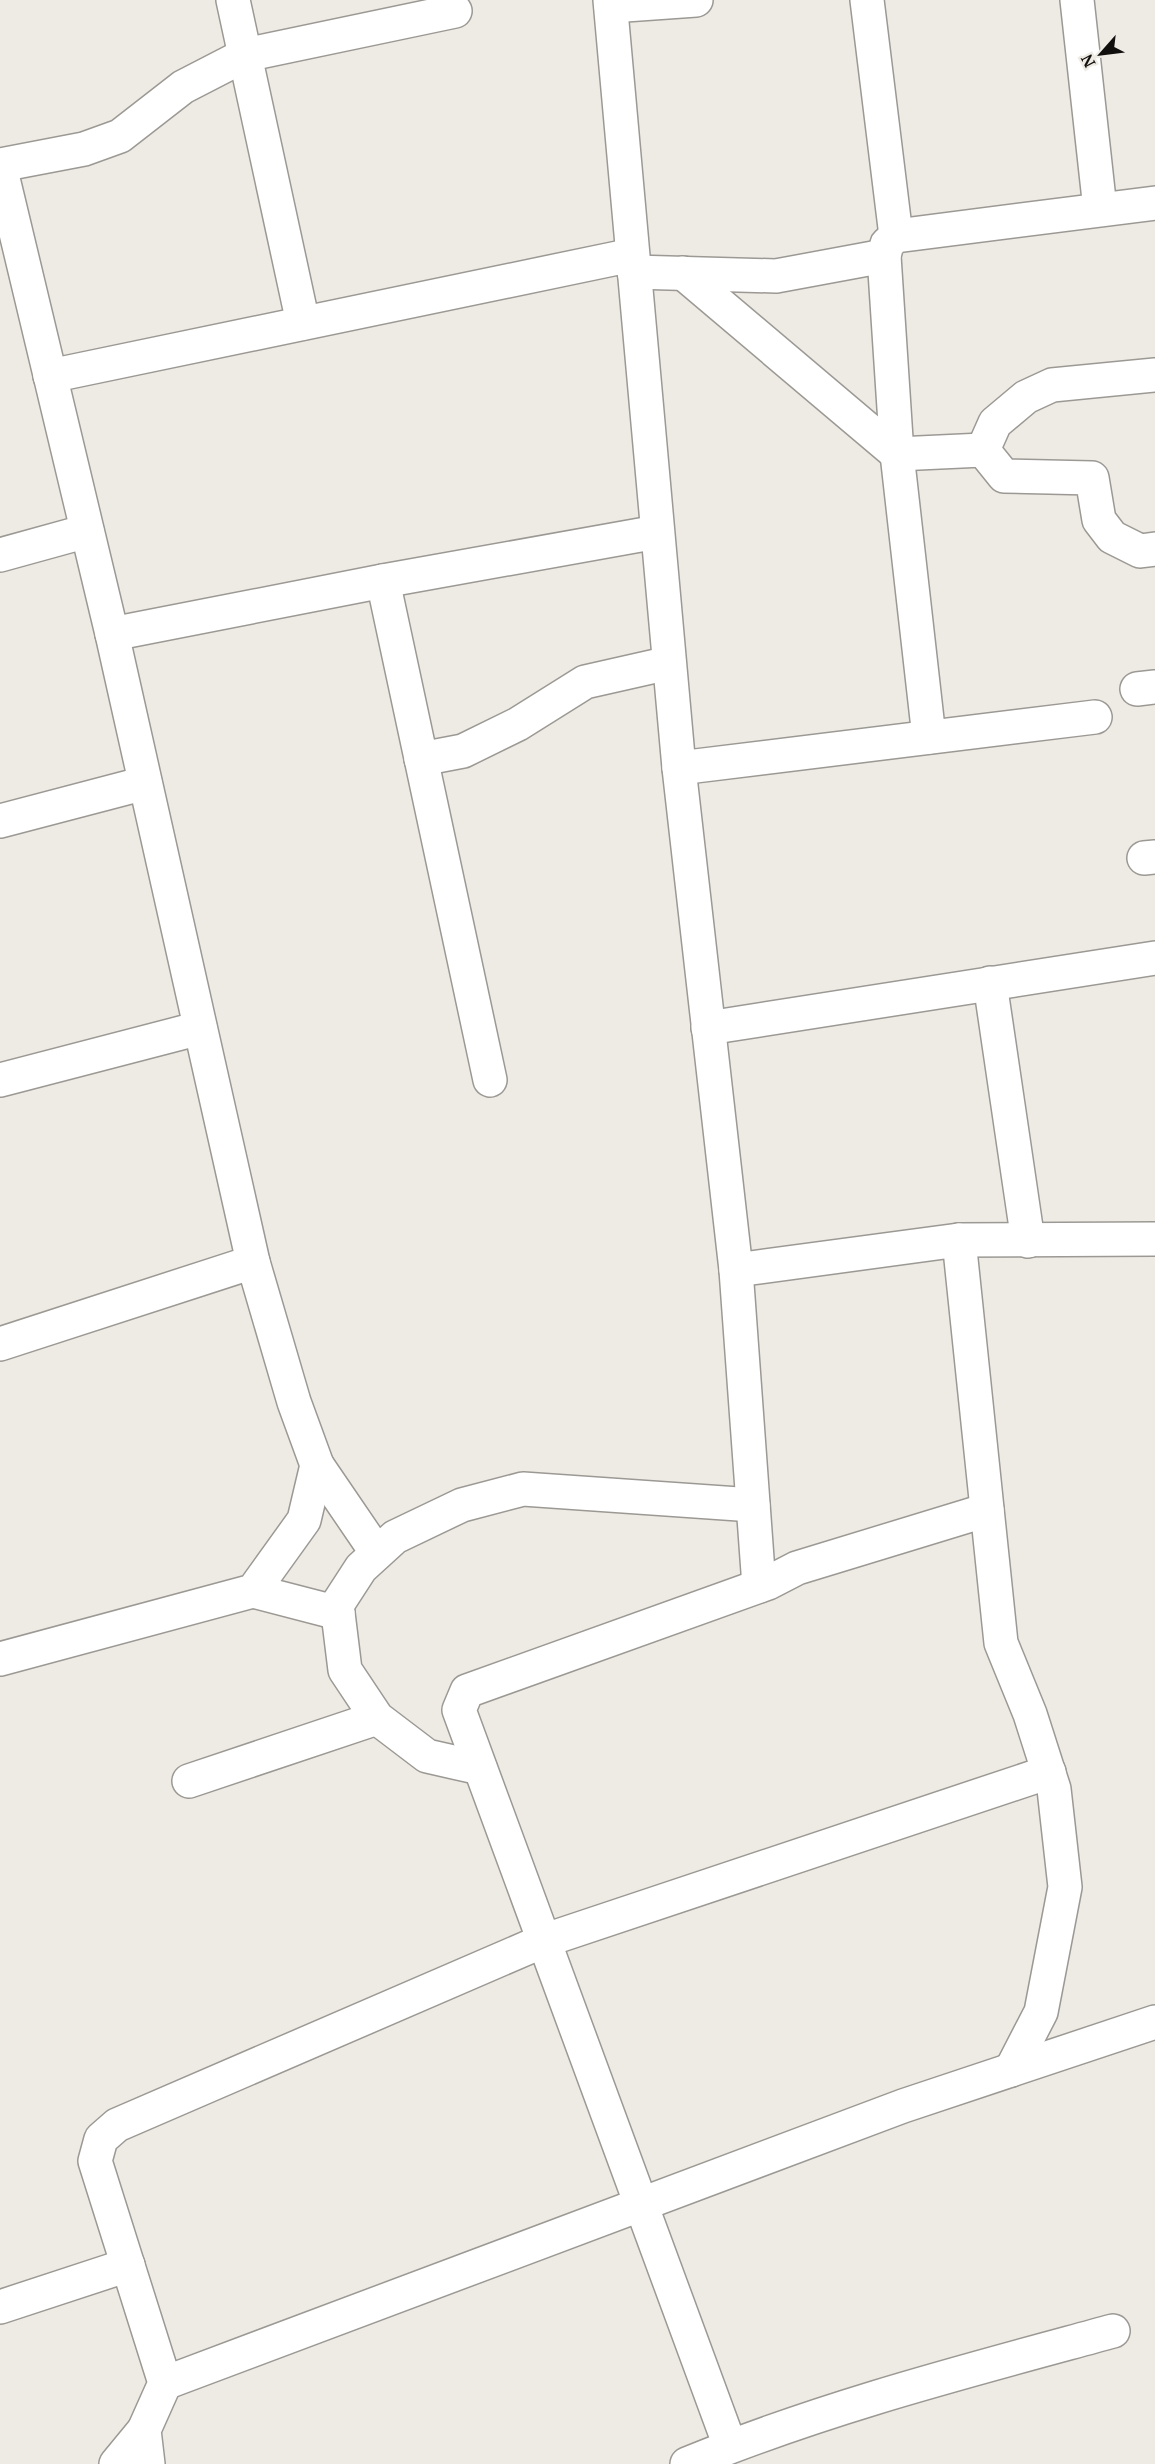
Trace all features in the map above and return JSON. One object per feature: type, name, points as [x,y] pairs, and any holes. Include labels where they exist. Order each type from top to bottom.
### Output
[{"type":"street","points":[[233,0],[303,323]]},
{"type":"street","points":[[696,0],[610,3],[679,768],[736,1270],[759,1586]]},
{"type":"street","points":[[867,0],[890,246],[897,454],[929,738]]},
{"type":"street","points":[[1077,0],[1100,209]]},
{"type":"street","points":[[377,1553],[317,1465],[294,1402],[253,1262],[112,634],[0,166],[84,149],[120,136],[183,87],[245,55],[456,10]]},
{"type":"street","points":[[50,376],[303,323],[633,264],[683,273],[776,276],[890,246],[1100,209],[1155,203]]},
{"type":"street","points":[[683,273],[897,454],[983,450]]},
{"type":"street","points":[[983,450],[995,423],[1026,397],[1052,385],[1155,375]]},
{"type":"street","points":[[983,450],[1004,476],[1092,478],[1099,520],[1112,537],[1140,551],[1155,549]]},
{"type":"street","points":[[0,555],[87,531]]},
{"type":"street","points":[[112,634],[383,581],[657,532]]},
{"type":"street","points":[[383,581],[490,1080]]},
{"type":"street","points":[[421,759],[464,751],[518,724],[585,682],[669,663]]},
{"type":"street","points":[[679,768],[1095,717]]},
{"type":"street","points":[[0,821],[145,783]]},
{"type":"street","points":[[708,1028],[1155,958]]},
{"type":"street","points":[[990,983],[1028,1241]]},
{"type":"street","points":[[0,1080],[200,1028]]},
{"type":"street","points":[[736,1270],[959,1240],[1155,1239]]},
{"type":"street","points":[[959,1240],[1001,1642],[1030,1714],[1054,1790],[1065,1887],[1041,2012],[1011,2070]]},
{"type":"street","points":[[0,1344],[253,1262]]},
{"type":"street","points":[[253,1591],[304,1520],[317,1465]]},
{"type":"street","points":[[480,1768],[427,1756],[377,1718],[345,1670],[337,1605],[360,1568],[395,1537],[462,1505],[523,1489],[753,1505]]},
{"type":"street","points":[[730,2446],[459,1710],[467,1691],[759,1586],[797,1568],[987,1510]]},
{"type":"street","points":[[0,1659],[253,1591],[338,1613]]},
{"type":"street","points":[[189,1781],[377,1718]]},
{"type":"street","points":[[116,2464],[144,2430],[165,2383],[95,2161],[101,2139],[117,2125],[543,1941],[1049,1772]]},
{"type":"street","points":[[165,2383],[903,2106],[1155,2022]]},
{"type":"street","points":[[0,2307],[128,2265]]},
{"type":"street","points":[[687,2464],[730,2446],[902,2388],[1113,2331]]},
{"type":"street","points":[[144,2430],[148,2464]]}]
